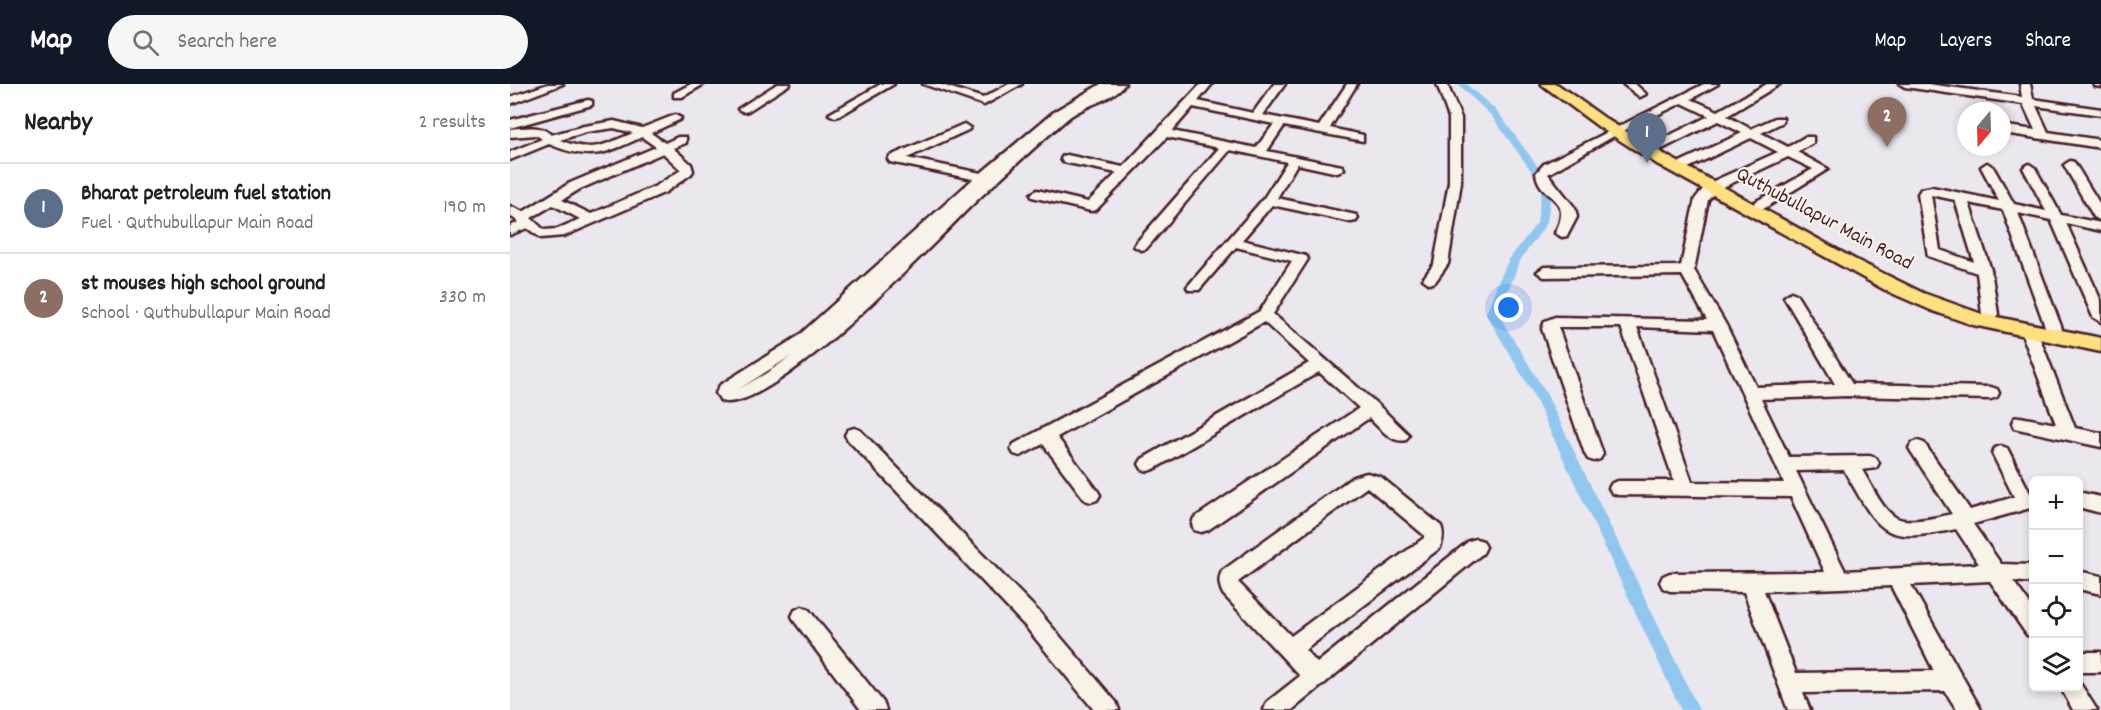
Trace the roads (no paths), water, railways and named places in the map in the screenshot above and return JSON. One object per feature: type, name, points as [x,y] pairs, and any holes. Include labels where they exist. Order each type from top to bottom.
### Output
[{"type":"main road","name":"Quthubullapur Main Road","points":[[1548,84],[1650,150],[1924,301],[1964,315],[2028,331],[2101,345]]},
{"type":"main road","name":"Quthubullapur Main Road","points":[[1555,84],[1617,130]]},
{"type":"main road","name":"Quthubullapur Main Road","points":[[1650,150],[1684,165],[1715,185],[1760,205],[1948,304],[2101,339]]},
{"type":"street","points":[[510,100],[558,84]]},
{"type":"street","points":[[678,96],[699,84]]},
{"type":"street","points":[[744,109],[784,84]]},
{"type":"street","points":[[835,114],[889,84]]},
{"type":"street","points":[[928,84],[984,102],[1017,84]]},
{"type":"street","points":[[1106,89],[1066,114],[829,334],[746,394],[732,398],[724,393],[726,389],[802,341],[958,199],[1059,113],[1106,89],[1120,84]]},
{"type":"street","points":[[1037,194],[1091,207],[1164,133],[1207,84]]},
{"type":"street","points":[[1256,117],[1280,84]]},
{"type":"street","points":[[1323,130],[1352,84]]},
{"type":"street","points":[[1430,279],[1441,264],[1455,182],[1455,118],[1442,84]]},
{"type":"street","points":[[1628,84],[1640,94]]},
{"type":"street","points":[[1679,84],[1688,96],[1718,116],[1822,170],[1760,205]]},
{"type":"street","points":[[1562,233],[1570,217],[1568,208],[1542,177],[1542,173],[1548,167],[1617,130],[1713,84]]},
{"type":"street","points":[[1650,150],[1775,84]]},
{"type":"street","points":[[1905,84],[1952,88],[2101,112]]},
{"type":"street","points":[[2025,84],[2028,102],[2043,135]]},
{"type":"street","points":[[1952,88],[1957,104]]},
{"type":"street","points":[[510,124],[588,103]]},
{"type":"street","points":[[1190,103],[1359,138]]},
{"type":"street","points":[[510,133],[536,131],[543,133],[549,140],[576,151],[588,152],[610,147],[675,118]]},
{"type":"street","points":[[1684,165],[1779,120]]},
{"type":"street","points":[[1260,153],[1281,122]]},
{"type":"street","points":[[510,156],[549,140],[594,127],[624,125],[652,137],[687,167],[687,171],[662,189],[559,233],[541,234],[526,220],[510,210]]},
{"type":"street","points":[[963,128],[894,159],[985,178]]},
{"type":"street","points":[[2011,131],[2101,144]]},
{"type":"street","points":[[1164,133],[1338,169]]},
{"type":"street","points":[[1809,140],[1715,185],[1702,199],[1687,270],[1718,325],[1839,580]]},
{"type":"street","points":[[510,231],[575,186],[682,141]]},
{"type":"street","points":[[1141,246],[1227,146]]},
{"type":"street","points":[[1067,159],[1124,171]]},
{"type":"street","points":[[1194,287],[1269,200],[1294,160]]},
{"type":"street","points":[[2070,165],[2101,217]]},
{"type":"street","points":[[1988,167],[2009,208],[2054,329]]},
{"type":"street","points":[[2029,168],[2055,217],[2101,317]]},
{"type":"street","points":[[1984,270],[1941,257],[1931,250],[1924,194],[1932,191],[2101,227]]},
{"type":"street","points":[[1961,197],[1984,270],[1990,314]]},
{"type":"street","points":[[1269,200],[1351,218]]},
{"type":"street","points":[[553,201],[592,220]]},
{"type":"street","points":[[1020,449],[1265,315],[1301,259],[1231,242]]},
{"type":"street","points":[[1545,272],[1687,270]]},
{"type":"street","points":[[1791,297],[1847,390]]},
{"type":"street","points":[[1265,315],[1400,435]]},
{"type":"street","points":[[1594,454],[1550,326],[1555,322],[1718,325]]},
{"type":"street","points":[[1626,322],[1685,488]]},
{"type":"street","points":[[2028,331],[2068,433]]},
{"type":"street","points":[[1148,464],[1321,364]]},
{"type":"street","points":[[1750,393],[1847,390],[1991,393]]},
{"type":"street","points":[[1201,524],[1371,408]]},
{"type":"street","points":[[2020,423],[2101,440]]},
{"type":"street","points":[[854,435],[1033,620],[1108,710]]},
{"type":"street","points":[[1046,435],[1091,495]]},
{"type":"street","points":[[1918,448],[1994,573],[2029,621]]},
{"type":"street","points":[[1849,464],[1891,525],[1904,528],[1963,520],[2029,501],[2001,453]]},
{"type":"street","points":[[1783,464],[1870,463]]},
{"type":"street","points":[[1290,649],[1433,542],[1434,532],[1375,482],[1367,480],[1359,483],[1229,577],[1230,588],[1316,677]]},
{"type":"street","points":[[1617,488],[1795,490]]},
{"type":"street","points":[[2083,500],[2101,505]]},
{"type":"street","points":[[1275,710],[1476,547]]},
{"type":"street","points":[[1670,582],[1751,584],[1994,573],[2029,574]]},
{"type":"street","points":[[1896,577],[1951,681],[1970,710]]},
{"type":"street","points":[[2083,581],[2101,585]]},
{"type":"street","points":[[1751,584],[1799,710]]},
{"type":"street","points":[[802,616],[875,710]]},
{"type":"street","points":[[2083,662],[2101,662]]},
{"type":"street","points":[[1788,683],[1951,681]]},
{"type":"street","points":[[2075,692],[2086,710]]},
{"type":"waterway","points":[[1461,84],[1494,113],[1547,186],[1542,223],[1516,258],[1492,314],[1539,393],[1690,710]]},
{"type":"place","name":"st mouses high school ground","points":[[1887,147]]},
{"type":"place","name":"Bharat petroleum fuel station","points":[[1647,163]]}]
